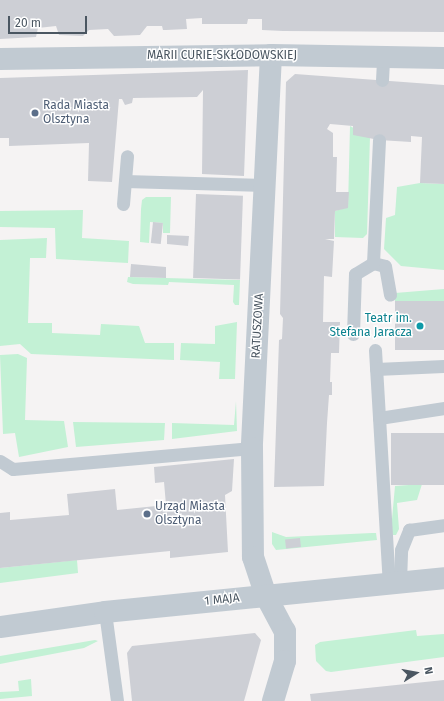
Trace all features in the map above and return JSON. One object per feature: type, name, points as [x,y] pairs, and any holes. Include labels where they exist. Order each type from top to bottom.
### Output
[{"type":"street","name":"MARII CURIE-SKŁODOWSKIEJ","points":[[0,60],[271,55],[444,58]]},
{"type":"street","name":"RATUSZOWA","points":[[271,55],[252,448],[253,557],[266,596],[285,631],[285,661],[273,701]]},
{"type":"street","name":"1 MAJA","points":[[0,627],[105,612],[444,578]]},
{"type":"lane","points":[[382,80],[383,58]]},
{"type":"lane","points":[[373,263],[379,140]]},
{"type":"lane","points":[[123,204],[126,156]]},
{"type":"lane","points":[[125,181],[264,185]]},
{"type":"lane","points":[[353,334],[355,274],[373,263],[385,266],[390,296]]},
{"type":"lane","points":[[375,350],[379,418],[394,582]]},
{"type":"lane","points":[[376,369],[442,364],[444,366]]},
{"type":"lane","points":[[379,418],[444,408]]},
{"type":"lane","points":[[0,461],[13,469],[252,448]]},
{"type":"lane","points":[[394,582],[401,550],[409,530],[444,526]]},
{"type":"lane","points":[[105,612],[117,701]]},
{"type":"green space","points":[[350,126],[370,137],[367,234],[363,238],[335,237],[335,211],[348,207]]},
{"type":"green space","points":[[420,183],[444,184],[444,270],[401,266],[384,249],[386,218],[395,215],[397,187]]},
{"type":"green space","points":[[146,197],[171,197],[170,233],[163,233],[163,223],[150,222],[149,243],[140,242],[142,200]]},
{"type":"green space","points":[[83,210],[82,238],[129,241],[128,263],[56,259],[55,228],[0,227],[0,211]]},
{"type":"green space","points":[[47,238],[46,258],[30,258],[28,323],[52,323],[52,333],[100,335],[101,324],[139,326],[145,343],[174,343],[174,360],[31,354],[20,344],[0,346],[0,240]]},
{"type":"green space","points":[[128,277],[240,280],[239,305],[235,305],[233,302],[234,285],[169,282],[168,285],[133,284],[127,282]]},
{"type":"green space","points":[[444,289],[444,301],[395,303],[395,293]]},
{"type":"green space","points":[[237,322],[235,379],[219,379],[220,362],[180,360],[181,343],[215,344],[215,326]]},
{"type":"green space","points":[[18,354],[27,358],[25,420],[64,421],[68,447],[19,457],[15,433],[3,434],[0,355]]},
{"type":"green space","points":[[236,401],[237,431],[172,439],[172,423],[234,425]]},
{"type":"green space","points":[[73,422],[165,423],[164,440],[76,447]]},
{"type":"green space","points":[[422,484],[417,500],[397,503],[399,529],[396,535],[393,535],[391,530],[395,486]]},
{"type":"green space","points":[[272,532],[286,537],[376,533],[377,540],[276,550],[272,544]]},
{"type":"green space","points":[[77,560],[78,573],[0,583],[0,568]]},
{"type":"green space","points":[[416,630],[417,636],[444,634],[444,657],[331,672],[326,671],[316,661],[315,645],[320,642]]},
{"type":"green space","points":[[95,640],[98,641],[84,648],[0,664],[0,656]]},
{"type":"green space","points":[[31,679],[32,696],[0,699],[0,692],[19,691],[18,681]]},
{"type":"building","points":[[0,0],[444,0],[444,32],[262,30],[262,19],[248,19],[247,24],[202,24],[202,18],[186,19],[187,29],[163,30],[162,26],[147,26],[140,35],[114,36],[108,29],[89,30],[83,36],[59,35],[56,26],[38,28],[36,37],[0,39]]},
{"type":"building","points":[[248,70],[244,176],[202,174],[203,90],[197,97],[133,98],[132,103],[125,105],[122,99],[119,99],[112,182],[88,181],[89,143],[9,146],[9,138],[0,138],[0,78]]},
{"type":"building","points":[[295,74],[444,85],[444,184],[420,183],[422,137],[411,136],[411,142],[379,140],[353,135],[353,126],[330,124],[327,129],[333,133],[333,157],[337,157],[336,192],[349,192],[348,208],[335,211],[334,239],[325,239],[334,241],[332,277],[324,276],[323,322],[340,322],[339,353],[331,353],[330,382],[332,382],[332,395],[329,395],[324,486],[274,487],[279,340],[282,339],[283,318],[280,314],[286,82]]},
{"type":"building","points":[[196,194],[243,196],[240,280],[193,278]]},
{"type":"building","points":[[153,222],[163,223],[161,244],[151,243]]},
{"type":"building","points":[[167,235],[189,236],[188,246],[167,244]]},
{"type":"building","points":[[131,264],[166,267],[166,278],[130,277]]},
{"type":"building","name":"Teatr im. Stefana Jaracza","points":[[395,301],[444,301],[444,350],[395,350]]},
{"type":"building","points":[[391,433],[444,433],[444,485],[391,485]]},
{"type":"building","name":"Urząd Miasta Olsztyna","points":[[234,459],[232,491],[225,495],[228,552],[170,558],[170,551],[0,568],[0,513],[10,512],[10,520],[69,515],[67,494],[115,489],[117,510],[166,505],[164,482],[155,483],[154,467]]},
{"type":"building","points":[[300,538],[301,547],[286,549],[285,540]]},
{"type":"building","points":[[255,633],[261,640],[244,701],[132,701],[127,653],[132,646]]},
{"type":"building","points":[[444,680],[444,701],[311,701],[310,694]]},
{"type":"place","name":"Rada Miasta Olsztyna","points":[[35,113]]},
{"type":"place","name":"Teatr im. Stefana Jaracza","points":[[420,326]]},
{"type":"place","name":"Urząd Miasta Olsztyna","points":[[147,514]]}]
